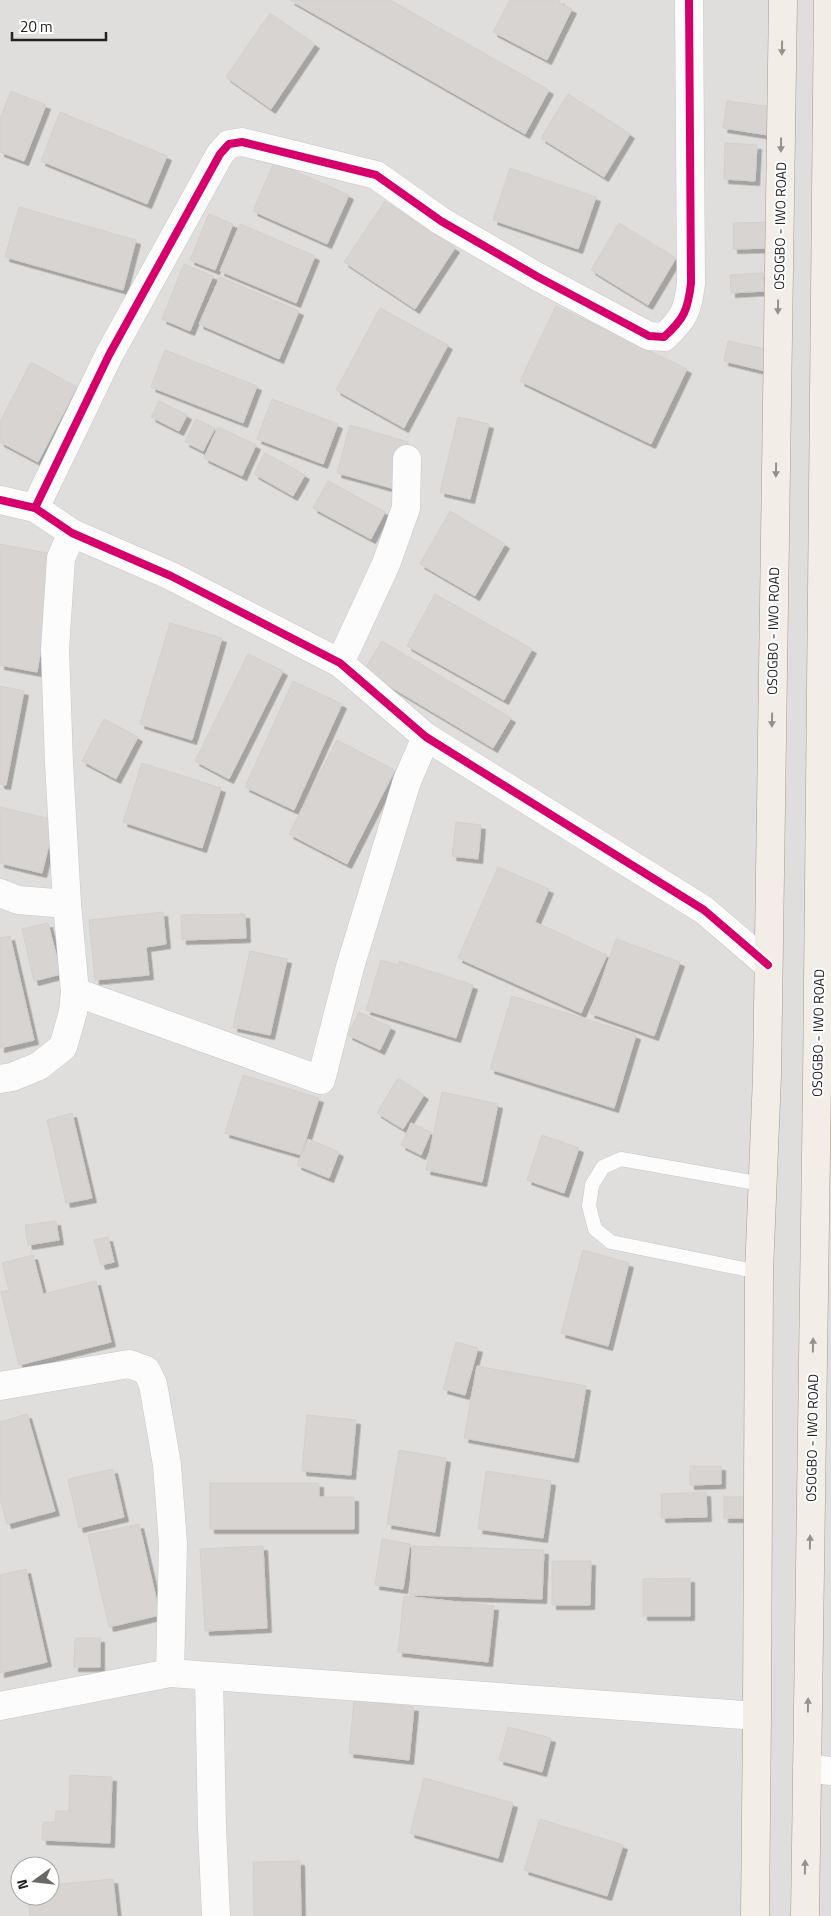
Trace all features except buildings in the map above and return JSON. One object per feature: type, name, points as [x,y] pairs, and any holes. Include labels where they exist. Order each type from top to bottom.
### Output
[{"type":"main road","name":"OSOGBO - IWO ROAD","points":[[755,1916],[758,1716],[759,1272],[767,1076],[783,0]]},
{"type":"main road","name":"OSOGBO - IWO ROAD","points":[[805,1916],[819,1769],[824,1087],[828,0]]},
{"type":"street","points":[[35,508],[109,355],[220,154],[228,144],[242,142],[376,175],[441,221],[538,277],[649,336],[664,337],[676,326],[688,306],[691,283],[689,0]]},
{"type":"street","points":[[340,663],[386,564],[406,508],[407,459]]},
{"type":"street","points":[[0,500],[35,508],[72,533],[171,576],[340,663],[426,737],[704,910],[768,965]]},
{"type":"street","points":[[0,1079],[12,1077],[39,1066],[62,1047],[73,1012],[74,992],[58,763],[55,649],[61,558],[72,533]]},
{"type":"street","points":[[74,992],[321,1080],[350,967],[407,781],[426,737]]},
{"type":"street","points":[[0,893],[18,900],[67,904]]},
{"type":"street","points":[[0,1386],[129,1364],[146,1370],[153,1384],[167,1465],[174,1543],[170,1673]]},
{"type":"street","points":[[0,1706],[170,1673],[758,1716]]},
{"type":"street","points":[[208,1676],[216,1916]]},
{"type":"lane","points":[[759,1272],[611,1242],[596,1229],[589,1206],[592,1185],[604,1167],[621,1159],[762,1184]]},
{"type":"shaded area","points":[[0,0],[831,0],[831,1916],[0,1916]]},
{"type":"cycle path","points":[[35,508],[109,355],[220,154],[229,144],[242,142],[376,175],[441,221],[538,277],[649,336],[664,337],[681,319],[688,300],[691,283],[689,0]]},
{"type":"cycle path","points":[[0,500],[35,508],[72,533],[171,576],[340,663],[426,737],[704,910],[768,965]]}]
